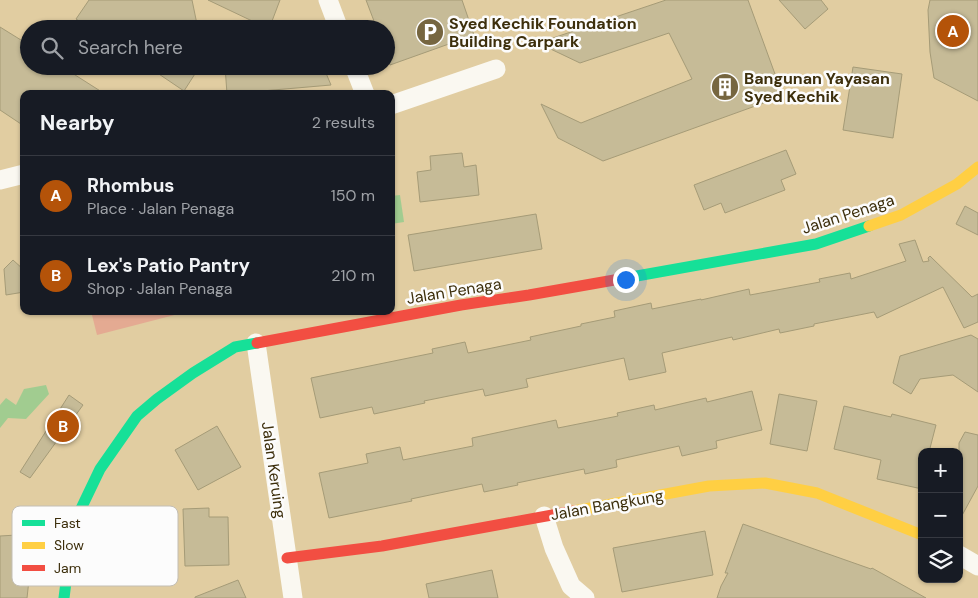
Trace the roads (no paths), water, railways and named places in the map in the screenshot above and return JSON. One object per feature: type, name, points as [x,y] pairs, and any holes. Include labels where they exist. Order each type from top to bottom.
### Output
[{"type":"street","points":[[328,0],[336,20]]},
{"type":"street","points":[[395,103],[496,69]]},
{"type":"street","points":[[358,75],[363,90]]},
{"type":"street","name":"Jalan Penaga","points":[[82,506],[100,469],[137,416],[178,383],[235,346],[816,244],[901,215],[958,184],[978,167]]},
{"type":"street","points":[[0,180],[20,175]]},
{"type":"street","name":"Jalan Keruing","points":[[256,343],[293,598]]},
{"type":"street","name":"Jalan Bangkung","points":[[287,558],[382,546],[709,486],[766,483],[817,494],[918,533]]},
{"type":"street","points":[[544,516],[554,548],[571,586],[585,598]]},
{"type":"street","points":[[963,557],[978,566]]},
{"type":"place","name":"Rhombus","points":[[953,31]]},
{"type":"place","name":"Syed Kechik Foundation Building Carpark","points":[[430,32]]},
{"type":"place","name":"Bangunan Yayasan Syed Kechik","points":[[725,87]]},
{"type":"place","name":"Lex's Patio Pantry","points":[[63,426]]}]
